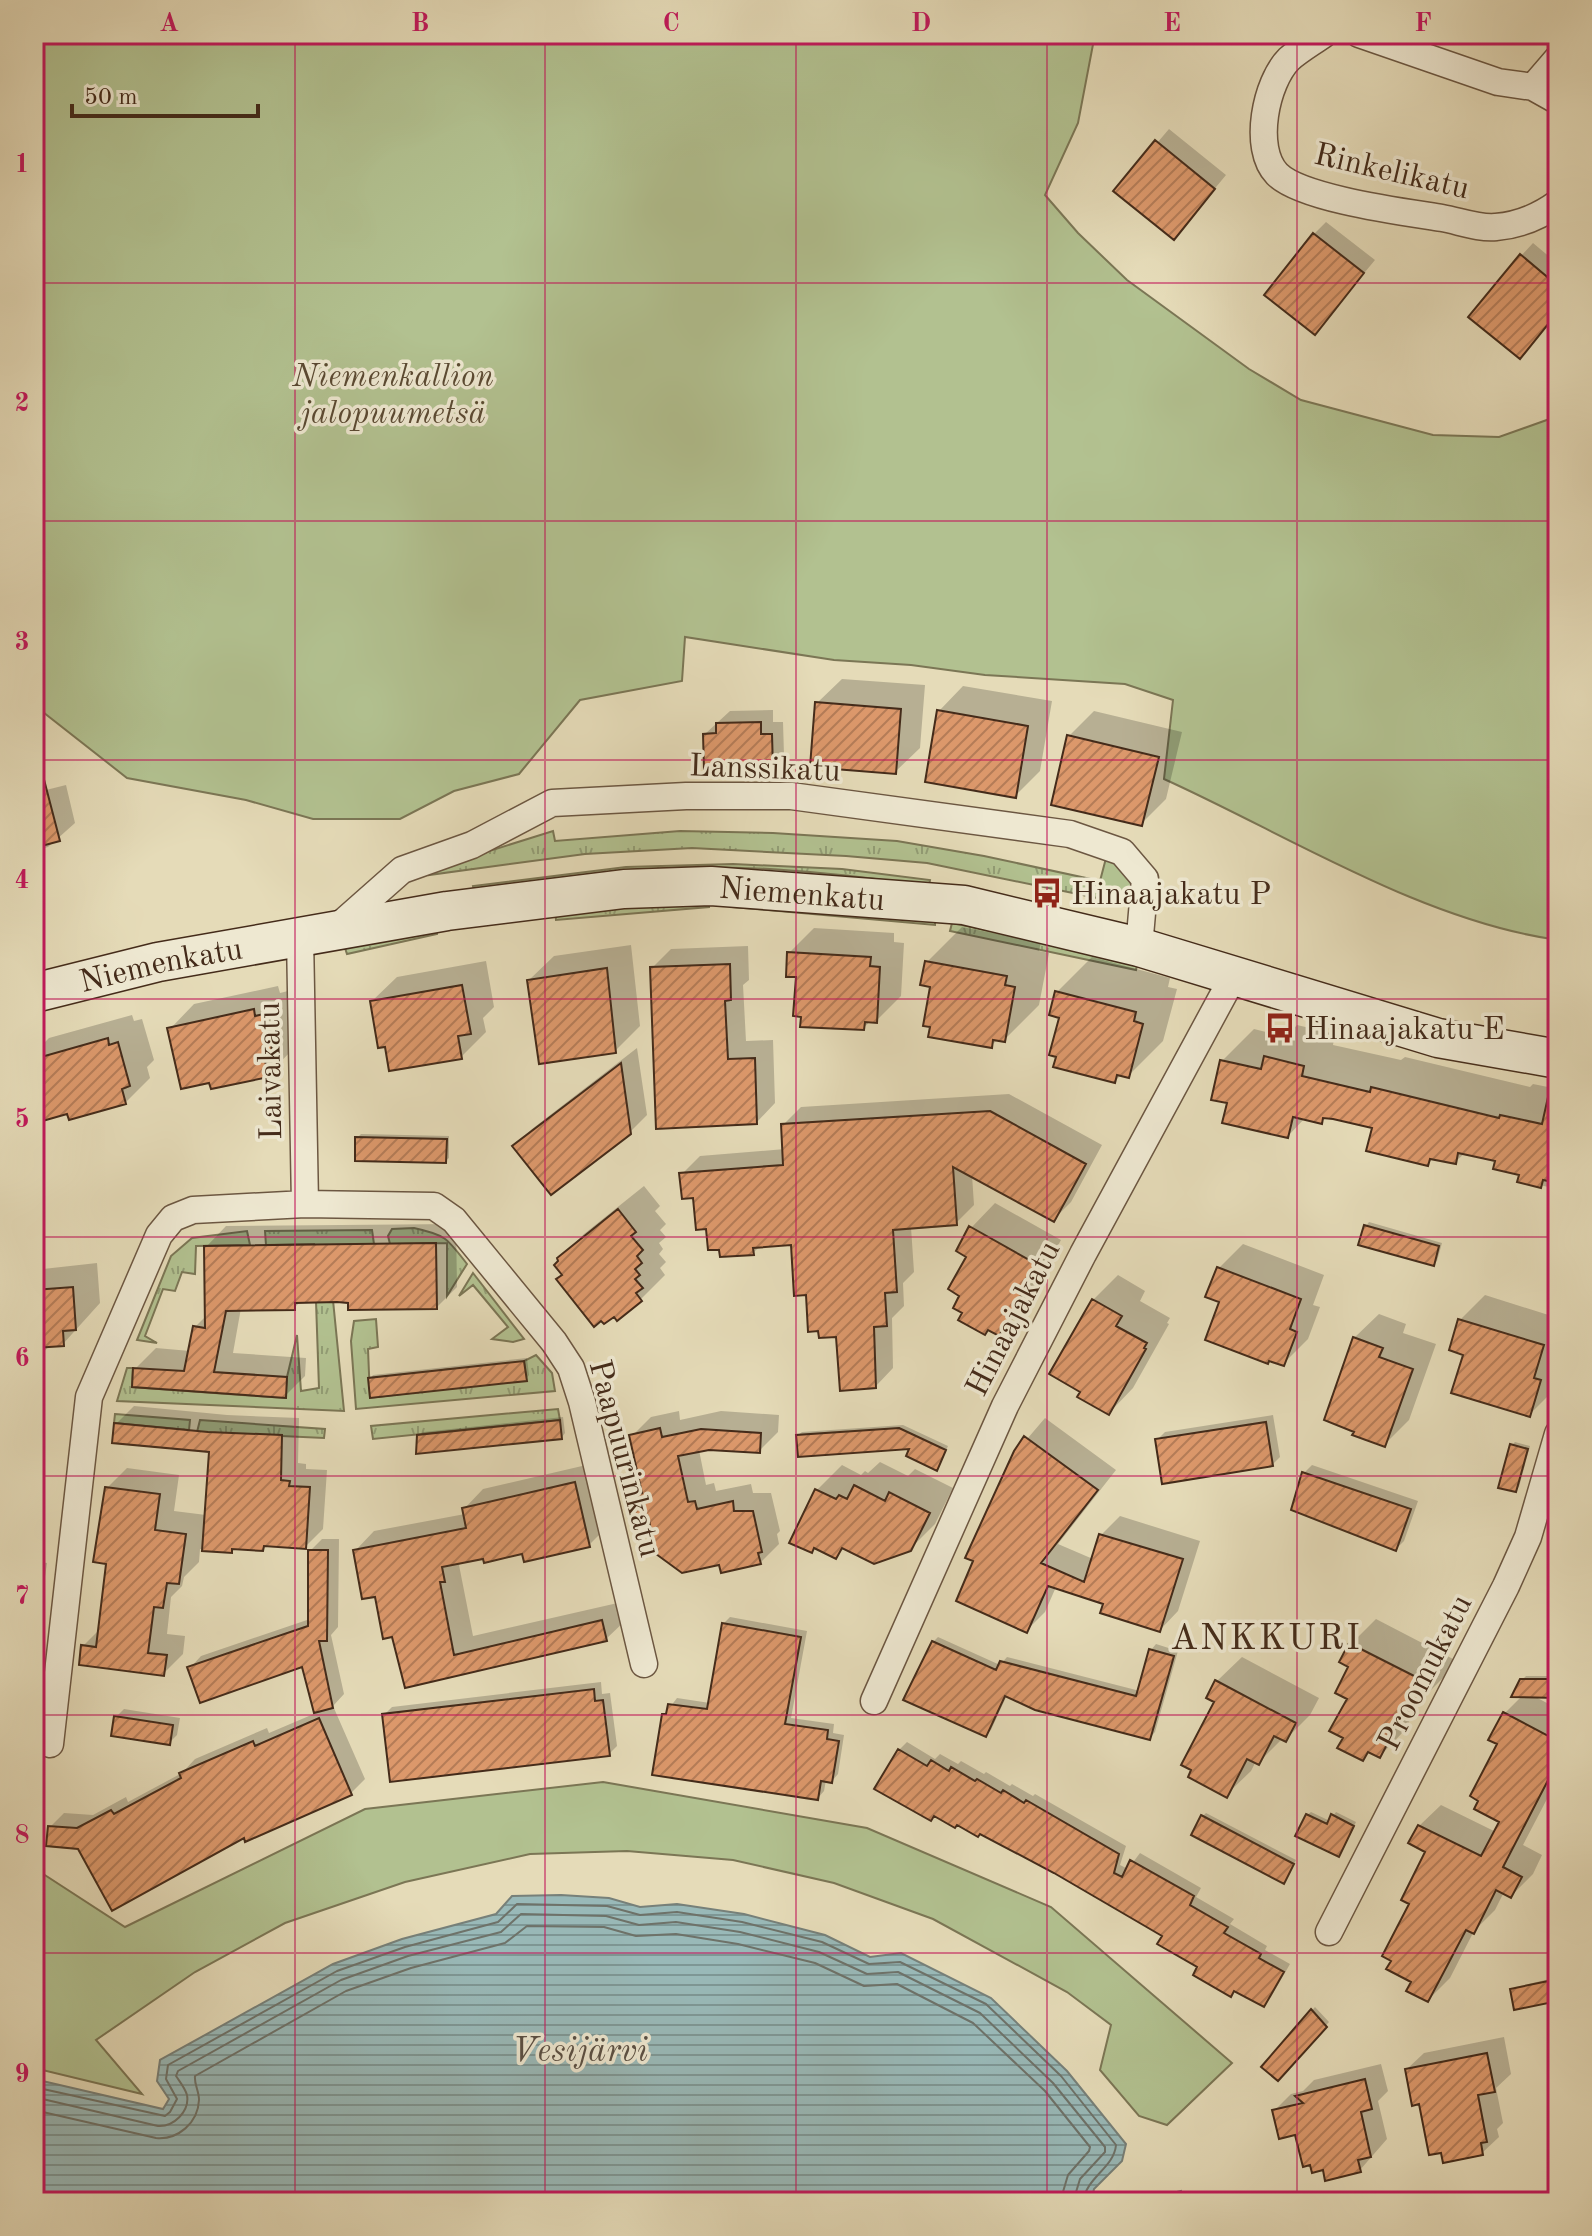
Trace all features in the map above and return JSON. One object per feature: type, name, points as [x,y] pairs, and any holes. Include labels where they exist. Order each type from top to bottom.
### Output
[{"type":"street","name":"Rinkelikatu","points":[[1324,34],[1288,60],[1271,88],[1265,119],[1266,152],[1277,174],[1307,190],[1344,201],[1494,228],[1536,219],[1558,203]]},
{"type":"street","points":[[1359,34],[1498,82],[1533,87],[1558,101]]},
{"type":"street","points":[[1533,87],[1558,58]]},
{"type":"street","name":"Lanssikatu","points":[[317,934],[402,870],[472,845],[552,803],[686,796],[791,796],[1070,834],[1122,852],[1145,879],[1139,947]]},
{"type":"street","name":"Niemenkatu","points":[[34,993],[158,962],[454,910],[608,891],[711,886],[964,905],[1139,947],[1438,1038],[1558,1059]]},
{"type":"street","name":"Laivakatu","points":[[305,1204],[317,934]]},
{"type":"street","name":"Hinaajakatu","points":[[874,1701],[1005,1406],[1083,1254],[1233,977]]},
{"type":"street","name":"Paapuurinkatu","points":[[50,1744],[89,1397],[159,1235],[173,1218],[193,1210],[305,1204],[434,1206],[454,1220],[554,1342],[571,1368],[582,1402],[644,1664]]},
{"type":"street","name":"Proomukatu","points":[[1329,1932],[1506,1586],[1528,1537],[1558,1434]]},
{"type":"green space","name":"Niemenkallion jalopuumetsä","points":[[34,34],[1095,34],[1078,123],[1045,195],[1078,233],[1127,280],[1249,369],[1301,400],[1433,435],[1499,437],[1558,416],[1558,940],[1507,930],[1456,915],[1406,895],[1164,779],[1173,700],[1125,684],[985,675],[911,665],[834,660],[685,637],[682,681],[580,700],[519,774],[454,791],[400,819],[313,819],[246,800],[127,778],[34,705]]},
{"type":"green space","points":[[553,831],[555,841],[680,831],[897,841],[1100,881],[1106,858],[1120,866],[1128,876],[1132,889],[1131,905],[927,863],[692,848],[585,854],[429,875],[429,870]]},
{"type":"green space","points":[[733,864],[842,869],[930,880],[929,886],[815,872],[701,867],[625,871],[474,891],[473,886],[626,867]]},
{"type":"green space","points":[[709,896],[709,907],[556,920],[555,910]]},
{"type":"green space","points":[[735,899],[935,918],[935,925],[733,907]]},
{"type":"green space","points":[[952,923],[1138,961],[1136,970],[950,931]]},
{"type":"green space","points":[[436,924],[437,934],[347,954],[344,945]]},
{"type":"green space","points":[[414,1228],[445,1239],[467,1264],[447,1296],[447,1243],[390,1244],[388,1236],[392,1229]]},
{"type":"green space","points":[[372,1230],[374,1244],[329,1260],[344,1411],[117,1401],[127,1368],[133,1368],[132,1387],[285,1398],[297,1335],[301,1391],[319,1388],[314,1244],[266,1245],[265,1231]]},
{"type":"green space","points":[[247,1231],[250,1245],[196,1246],[195,1274],[182,1272],[175,1291],[163,1289],[145,1336],[157,1343],[137,1340],[171,1256],[192,1238]]},
{"type":"green space","points":[[473,1273],[524,1339],[513,1342],[492,1339],[508,1327],[473,1285],[459,1296]]},
{"type":"green space","points":[[376,1319],[378,1347],[368,1349],[370,1398],[444,1389],[442,1370],[450,1369],[452,1388],[526,1380],[524,1361],[536,1355],[552,1373],[555,1391],[356,1409],[351,1341],[354,1321]]},
{"type":"green space","points":[[558,1409],[560,1420],[373,1439],[371,1426]]},
{"type":"green space","points":[[115,1414],[190,1420],[189,1430],[114,1423]]},
{"type":"green space","points":[[200,1420],[325,1429],[324,1438],[197,1432]]},
{"type":"green space","points":[[603,1782],[867,1828],[1051,1907],[1232,2063],[1167,2125],[1139,2116],[1100,2070],[1111,2025],[1067,1992],[933,1919],[834,1883],[733,1860],[627,1851],[530,1854],[405,1882],[285,1923],[195,1972],[96,2040],[142,2094],[34,2068],[34,1868],[125,1927],[365,1809]]},
{"type":"water","name":"Vesijärvi","points":[[512,1896],[609,1898],[640,1907],[677,1904],[744,1914],[825,1935],[870,1957],[901,1953],[991,1998],[1067,2071],[1126,2144],[1122,2161],[1094,2189],[1091,2202],[34,2202],[34,2079],[163,2109],[169,2099],[157,2081],[160,2060],[333,1964],[402,1939],[496,1914]]},
{"type":"water","points":[[1181,2191],[1184,2202],[1135,2202]]},
{"type":"building","points":[[1155,140],[1215,189],[1174,240],[1113,191]]},
{"type":"building","points":[[1313,233],[1364,273],[1315,335],[1264,295]]},
{"type":"building","points":[[1520,254],[1558,286],[1558,312],[1520,359],[1468,317]]},
{"type":"building","points":[[815,702],[901,709],[896,774],[810,767]]},
{"type":"building","points":[[937,710],[1028,726],[1016,798],[925,782]]},
{"type":"building","points":[[761,722],[761,734],[772,734],[773,769],[704,770],[703,734],[716,733],[716,723]]},
{"type":"building","points":[[1067,735],[1159,757],[1142,826],[1051,805]]},
{"type":"building","points":[[41,768],[60,841],[34,848],[34,769]]},
{"type":"building","points":[[787,952],[871,957],[870,966],[880,967],[877,1023],[865,1022],[864,1030],[800,1027],[801,1017],[793,1016],[796,977],[786,977]]},
{"type":"building","points":[[925,961],[1007,976],[1005,985],[1015,987],[1005,1042],[993,1040],[992,1048],[928,1037],[930,1027],[923,1026],[930,987],[920,985]]},
{"type":"building","points":[[730,964],[731,1000],[725,1001],[728,1059],[755,1058],[757,1124],[656,1129],[650,967]]},
{"type":"building","points":[[607,968],[616,1053],[539,1064],[527,980]]},
{"type":"building","points":[[462,985],[471,1034],[458,1036],[462,1059],[389,1071],[385,1047],[378,1048],[370,1001]]},
{"type":"building","points":[[1055,991],[1136,1012],[1134,1021],[1143,1024],[1129,1078],[1117,1075],[1115,1083],[1053,1067],[1056,1057],[1049,1055],[1059,1018],[1049,1015]]},
{"type":"building","points":[[254,1009],[255,1016],[264,1014],[274,1059],[265,1061],[269,1077],[211,1089],[209,1083],[181,1089],[167,1028]]},
{"type":"building","points":[[108,1038],[109,1045],[118,1042],[130,1086],[122,1089],[126,1104],[69,1120],[67,1114],[39,1122],[34,1104],[34,1059]]},
{"type":"building","points":[[1264,1056],[1304,1066],[1302,1076],[1370,1092],[1371,1087],[1499,1118],[1500,1115],[1542,1124],[1550,1088],[1558,1089],[1558,1183],[1543,1180],[1541,1188],[1517,1182],[1519,1175],[1493,1169],[1495,1161],[1458,1153],[1456,1164],[1430,1159],[1428,1166],[1366,1151],[1372,1128],[1333,1119],[1323,1118],[1322,1124],[1293,1117],[1288,1138],[1222,1123],[1227,1103],[1211,1100],[1220,1060],[1261,1069]]},
{"type":"building","points":[[621,1063],[631,1134],[551,1195],[512,1146]]},
{"type":"building","points":[[990,1111],[1086,1164],[1054,1222],[953,1167],[957,1225],[893,1230],[897,1292],[885,1293],[887,1326],[874,1327],[876,1388],[840,1391],[836,1337],[819,1338],[818,1331],[808,1332],[806,1295],[794,1296],[791,1245],[753,1248],[754,1255],[720,1257],[719,1250],[708,1250],[706,1229],[696,1230],[693,1198],[682,1199],[679,1173],[783,1165],[781,1124]]},
{"type":"building","points":[[355,1137],[447,1139],[446,1163],[355,1161]]},
{"type":"building","points":[[618,1209],[636,1232],[631,1236],[643,1250],[637,1256],[642,1263],[635,1269],[640,1275],[635,1279],[643,1288],[636,1293],[642,1301],[617,1321],[614,1317],[594,1327],[556,1279],[562,1275],[554,1265],[557,1258]]},
{"type":"building","points":[[1364,1225],[1439,1246],[1434,1266],[1358,1245]]},
{"type":"building","points":[[969,1226],[1038,1265],[999,1336],[988,1330],[985,1335],[958,1320],[962,1313],[953,1308],[959,1296],[948,1289],[966,1257],[956,1251]]},
{"type":"building","points":[[436,1243],[437,1309],[348,1310],[348,1303],[337,1302],[295,1303],[295,1310],[226,1311],[214,1372],[287,1377],[286,1398],[132,1387],[133,1368],[184,1371],[193,1326],[205,1328],[204,1246]]},
{"type":"building","points":[[1217,1267],[1301,1299],[1290,1329],[1297,1332],[1284,1366],[1269,1361],[1268,1364],[1205,1340],[1219,1302],[1205,1297]]},
{"type":"building","points":[[73,1287],[76,1330],[63,1331],[64,1346],[34,1348],[34,1290]]},
{"type":"building","points":[[1092,1299],[1122,1316],[1116,1326],[1147,1343],[1109,1415],[1077,1397],[1080,1392],[1049,1374]]},
{"type":"building","points":[[1458,1319],[1544,1345],[1534,1378],[1541,1380],[1530,1417],[1451,1393],[1463,1355],[1449,1350]]},
{"type":"building","points":[[1353,1337],[1383,1348],[1379,1357],[1413,1369],[1385,1447],[1324,1420]]},
{"type":"building","points":[[524,1361],[527,1381],[370,1398],[368,1378]]},
{"type":"building","points":[[560,1420],[562,1439],[416,1454],[417,1435]]},
{"type":"building","points":[[1266,1422],[1273,1466],[1162,1484],[1155,1439]]},
{"type":"building","points":[[114,1423],[282,1435],[281,1480],[290,1481],[289,1486],[310,1487],[306,1549],[264,1546],[263,1551],[202,1551],[209,1452],[112,1443]]},
{"type":"building","points":[[660,1428],[662,1437],[701,1429],[761,1433],[760,1453],[709,1450],[678,1456],[688,1502],[695,1501],[697,1509],[733,1501],[734,1511],[753,1511],[762,1552],[758,1553],[761,1564],[721,1573],[719,1565],[682,1573],[656,1554],[648,1516],[635,1519],[630,1496],[642,1493],[629,1435]]},
{"type":"building","points":[[899,1428],[946,1450],[937,1471],[906,1456],[909,1449],[798,1457],[796,1435]]},
{"type":"building","points":[[1024,1436],[1098,1490],[1041,1563],[1084,1582],[1099,1534],[1183,1559],[1160,1632],[1100,1613],[1103,1604],[1048,1586],[1027,1633],[956,1601],[973,1561],[965,1558],[1014,1451]]},
{"type":"building","points":[[1510,1444],[1528,1449],[1516,1492],[1498,1488]]},
{"type":"building","points":[[1302,1472],[1411,1509],[1396,1551],[1291,1510]]},
{"type":"building","points":[[575,1482],[590,1547],[524,1562],[522,1554],[484,1563],[483,1559],[442,1567],[445,1582],[440,1582],[454,1655],[602,1620],[607,1641],[405,1688],[392,1637],[383,1639],[375,1597],[362,1599],[353,1550],[466,1528],[462,1508]]},
{"type":"building","points":[[854,1485],[885,1501],[889,1492],[930,1513],[911,1551],[874,1564],[842,1548],[836,1559],[814,1548],[812,1553],[789,1543],[815,1489],[836,1499],[839,1495],[847,1499]]},
{"type":"building","points":[[105,1487],[160,1494],[155,1530],[186,1534],[179,1584],[167,1583],[163,1608],[154,1607],[148,1653],[167,1655],[164,1676],[79,1665],[81,1645],[96,1647],[106,1564],[93,1562]]},
{"type":"building","points":[[308,1550],[328,1550],[327,1641],[319,1641],[333,1708],[314,1713],[302,1667],[200,1703],[187,1667],[308,1626]]},
{"type":"building","points":[[722,1623],[801,1637],[785,1724],[828,1730],[827,1739],[839,1741],[832,1783],[821,1781],[818,1800],[652,1775],[662,1714],[666,1714],[668,1704],[707,1709]]},
{"type":"building","points":[[932,1641],[996,1670],[1000,1661],[1136,1696],[1149,1649],[1174,1656],[1150,1740],[1035,1710],[1005,1696],[986,1737],[903,1700]]},
{"type":"building","points":[[1349,1643],[1430,1684],[1419,1704],[1410,1700],[1380,1758],[1368,1752],[1363,1761],[1337,1748],[1343,1738],[1329,1731],[1347,1699],[1335,1693],[1348,1667],[1339,1662]]},
{"type":"building","points":[[1520,1679],[1558,1679],[1558,1698],[1511,1697]]},
{"type":"building","points":[[1215,1680],[1296,1723],[1286,1742],[1274,1736],[1259,1765],[1247,1759],[1227,1798],[1188,1777],[1191,1770],[1181,1765],[1214,1702],[1206,1698]]},
{"type":"building","points":[[594,1689],[595,1701],[603,1700],[610,1756],[390,1782],[382,1714]]},
{"type":"building","points":[[1503,1712],[1558,1741],[1558,1761],[1503,1867],[1522,1877],[1511,1898],[1496,1890],[1474,1934],[1466,1930],[1428,2002],[1406,1991],[1411,1982],[1386,1969],[1391,1961],[1382,1956],[1409,1904],[1401,1900],[1425,1852],[1408,1843],[1418,1825],[1481,1856],[1499,1822],[1474,1809],[1478,1801],[1470,1796],[1497,1744],[1488,1740]]},
{"type":"building","points":[[114,1716],[173,1725],[170,1745],[111,1736]]},
{"type":"building","points":[[319,1718],[352,1795],[245,1842],[244,1838],[112,1911],[78,1849],[46,1846],[48,1826],[77,1828],[111,1810],[114,1814],[181,1778],[179,1773],[253,1741],[255,1746]]},
{"type":"building","points":[[898,1749],[927,1766],[931,1760],[949,1771],[951,1767],[975,1781],[977,1779],[1001,1793],[1003,1790],[1024,1803],[1026,1800],[1119,1854],[1114,1873],[1122,1877],[1130,1860],[1194,1896],[1190,1905],[1228,1927],[1224,1933],[1261,1954],[1259,1958],[1284,1972],[1264,2007],[1234,1991],[1231,1997],[1193,1975],[1197,1967],[1157,1944],[1162,1936],[1054,1873],[980,1834],[978,1837],[957,1825],[955,1828],[934,1816],[931,1821],[874,1789]]},
{"type":"building","points":[[1306,1814],[1327,1824],[1331,1814],[1354,1826],[1339,1857],[1295,1836]]},
{"type":"building","points":[[1201,1815],[1294,1864],[1284,1884],[1191,1835]]},
{"type":"building","points":[[1558,1979],[1558,2001],[1514,2010],[1510,1989]]},
{"type":"building","points":[[1311,2009],[1327,2027],[1278,2081],[1261,2067]]},
{"type":"building","points":[[1487,2053],[1495,2092],[1478,2095],[1487,2142],[1481,2143],[1483,2155],[1443,2163],[1441,2153],[1429,2155],[1419,2104],[1412,2106],[1405,2069]]},
{"type":"building","points":[[1365,2079],[1372,2109],[1361,2112],[1371,2157],[1358,2160],[1361,2172],[1325,2181],[1323,2170],[1312,2173],[1310,2165],[1303,2167],[1295,2135],[1279,2139],[1272,2110],[1303,2103],[1295,2096]]},
{"type":"place","name":"Hinaajakatu P","points":[[1047,893]]},
{"type":"place","name":"Hinaajakatu E","points":[[1280,1028]]},
{"type":"district","name":"ANKKURI","points":[[1266,1636]]}]
